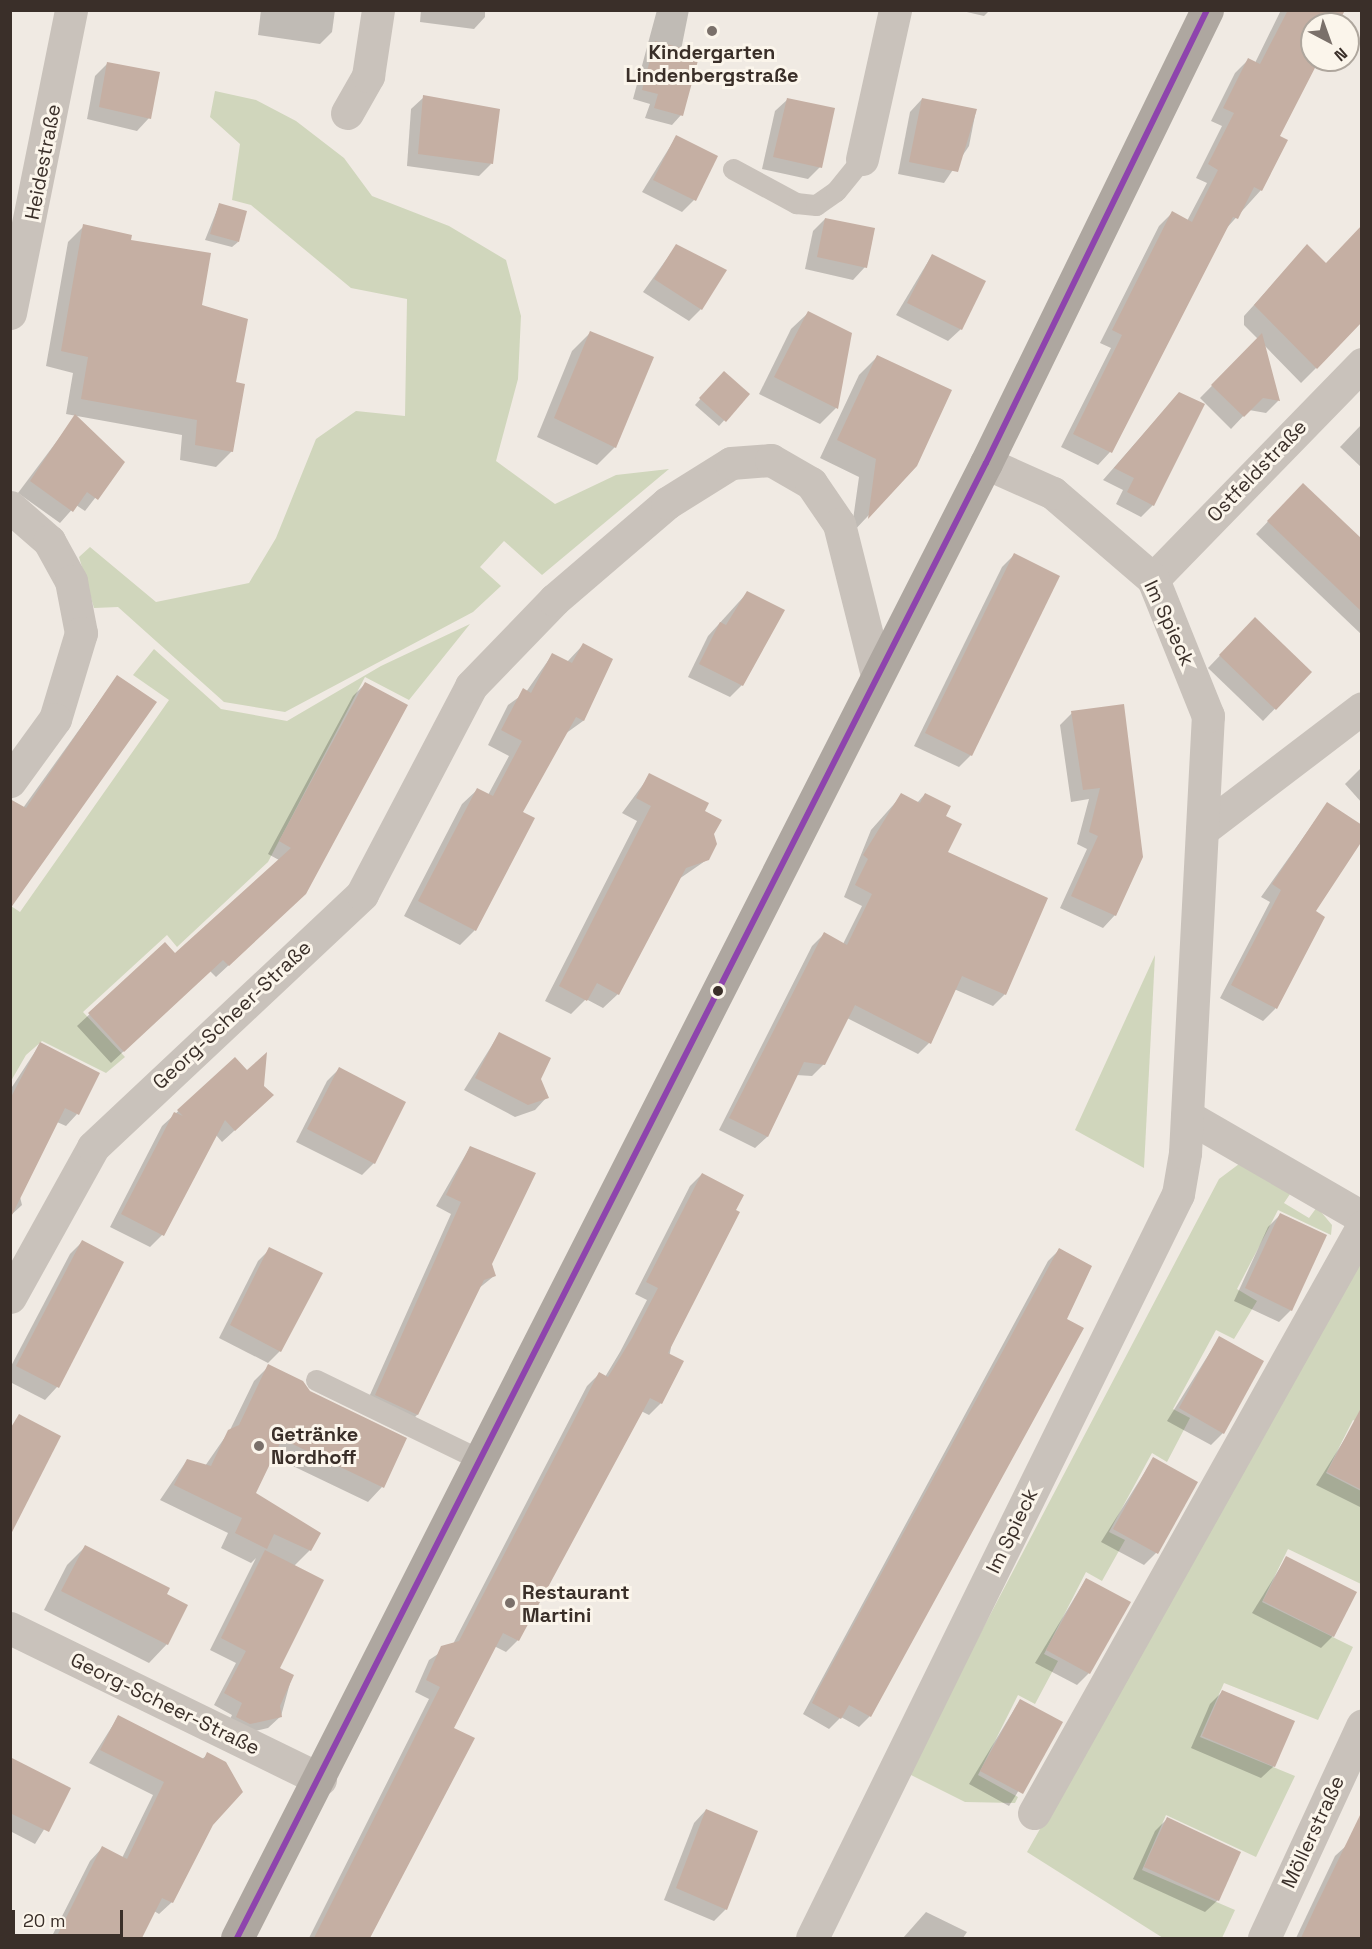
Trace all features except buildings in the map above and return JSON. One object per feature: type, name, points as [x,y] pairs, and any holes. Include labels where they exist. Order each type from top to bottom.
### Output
[{"type":"main road","points":[[237,1938],[320,1779],[986,463],[1207,10]]},
{"type":"street","name":"Heidestraße","points":[[10,313],[71,10]]},
{"type":"street","points":[[347,113],[368,76],[378,10]]},
{"type":"street","points":[[862,159],[895,10]]},
{"type":"street","name":"Ostfeldstraße","points":[[1153,579],[1362,364]]},
{"type":"street","name":"Georg-Scheer-Straße","points":[[10,1297],[93,1147],[362,894],[471,686],[554,600],[667,503],[731,463],[771,460],[811,483],[839,524],[877,675]]},
{"type":"street","name":"Im Spieck","points":[[812,1938],[1178,1194],[1187,1116],[1208,716],[1153,579],[1053,493],[986,463]]},
{"type":"street","points":[[10,507],[49,541],[71,581],[81,633],[55,719],[10,781]]},
{"type":"street","points":[[1202,830],[1362,708]]},
{"type":"street","points":[[1187,1116],[1362,1217]]},
{"type":"street","points":[[1034,1813],[1362,1227]]},
{"type":"street","name":"Georg-Scheer-Straße","points":[[11,1630],[320,1779]]},
{"type":"street","name":"Möllerstraße","points":[[1264,1938],[1362,1726]]},
{"type":"lane","points":[[733,169],[796,203],[816,205],[836,191],[862,159]]},
{"type":"lane","points":[[316,1380],[481,1460]]},
{"type":"green space","points":[[215,91],[256,100],[296,121],[344,158],[372,196],[449,226],[506,260],[521,316],[518,379],[496,461],[555,504],[616,475],[669,469],[542,575],[504,541],[480,567],[501,586],[473,612],[285,712],[224,702],[118,607],[94,608],[79,557],[90,547],[156,602],[249,583],[276,538],[316,439],[356,411],[405,416],[407,299],[351,288],[251,205],[232,200],[240,144],[210,117]]},
{"type":"green space","points":[[470,624],[409,700],[365,677],[268,862],[177,947],[167,935],[83,1012],[125,1057],[106,1073],[42,1041],[26,1055],[11,1081],[11,906],[20,912],[169,700],[133,675],[154,649],[221,709],[287,721],[381,666]]},
{"type":"green space","points":[[1155,955],[1144,1168],[1075,1130]]},
{"type":"green space","points":[[1239,1164],[1292,1191],[1284,1203],[1309,1218],[1317,1207],[1332,1225],[1331,1235],[1278,1210],[1237,1289],[1257,1301],[1234,1339],[1216,1330],[1173,1409],[1190,1418],[1167,1462],[1152,1453],[1109,1532],[1125,1540],[1102,1581],[1086,1572],[1044,1654],[1058,1661],[1035,1704],[1018,1695],[978,1775],[1018,1797],[1015,1803],[965,1802],[907,1773],[1219,1179]]},
{"type":"green space","points":[[1361,1259],[1361,1424],[1353,1420],[1326,1473],[1361,1491],[1361,1584],[1288,1549],[1262,1602],[1353,1647],[1318,1720],[1224,1683],[1200,1737],[1295,1776],[1256,1857],[1166,1815],[1142,1870],[1235,1910],[1222,1938],[1163,1938],[1027,1852]]},
{"type":"transit line","points":[[237,1938],[986,463],[1207,10]]},
{"type":"place","name":"Kindergarten Lindenbergstraße","points":[[712,31]]},
{"type":"place","name":"Getränke Nordhoff","points":[[259,1446]]},
{"type":"place","name":"Restaurant Martini","points":[[510,1603]]}]
